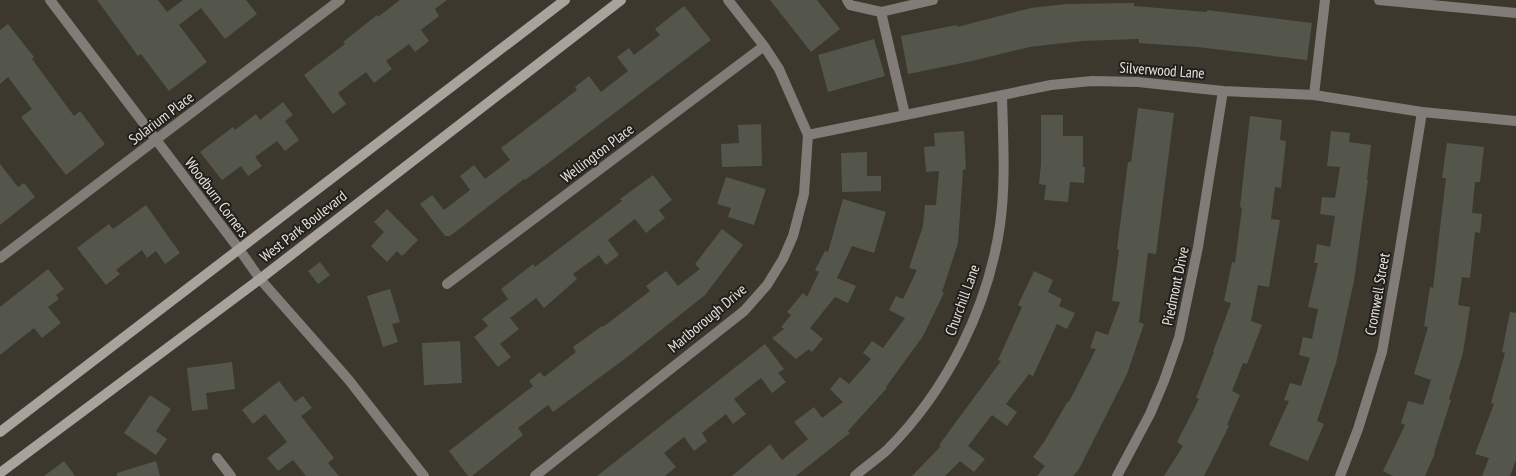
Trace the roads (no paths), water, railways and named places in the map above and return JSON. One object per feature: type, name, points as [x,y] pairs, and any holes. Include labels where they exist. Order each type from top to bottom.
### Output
[{"type":"main road","name":"West Park Boulevard","points":[[0,432],[565,0]]},
{"type":"main road","name":"West Park Boulevard","points":[[0,473],[260,278],[621,0]]},
{"type":"street","name":"Woodburn Corners","points":[[50,0],[260,278],[348,379],[424,476]]},
{"type":"street","name":"Solarium Place","points":[[0,258],[340,0]]},
{"type":"street","name":"Marlborough Drive","points":[[535,476],[744,311],[761,292],[783,259],[799,219],[804,194],[808,135],[779,69],[764,46],[728,0]]},
{"type":"street","points":[[847,0],[850,5],[881,12],[933,0]]},
{"type":"street","points":[[1314,95],[1325,0]]},
{"type":"street","points":[[1380,0],[1516,13]]},
{"type":"street","points":[[881,12],[905,115]]},
{"type":"street","name":"Wellington Place","points":[[447,284],[764,46]]},
{"type":"street","name":"Silverwood Lane","points":[[808,135],[1051,85],[1092,81],[1138,82],[1224,91],[1314,95],[1422,112],[1516,121]]},
{"type":"street","name":"Piedmont Drive","points":[[1117,476],[1150,414],[1179,338],[1198,247],[1224,91]]},
{"type":"street","name":"Churchill Lane","points":[[854,476],[887,450],[932,395],[967,336],[981,301],[996,248],[1000,223],[1004,149],[1002,95]]},
{"type":"street","name":"Cromwell Street","points":[[1340,476],[1358,429],[1382,352],[1422,112]]},
{"type":"street","points":[[217,458],[231,476]]}]
